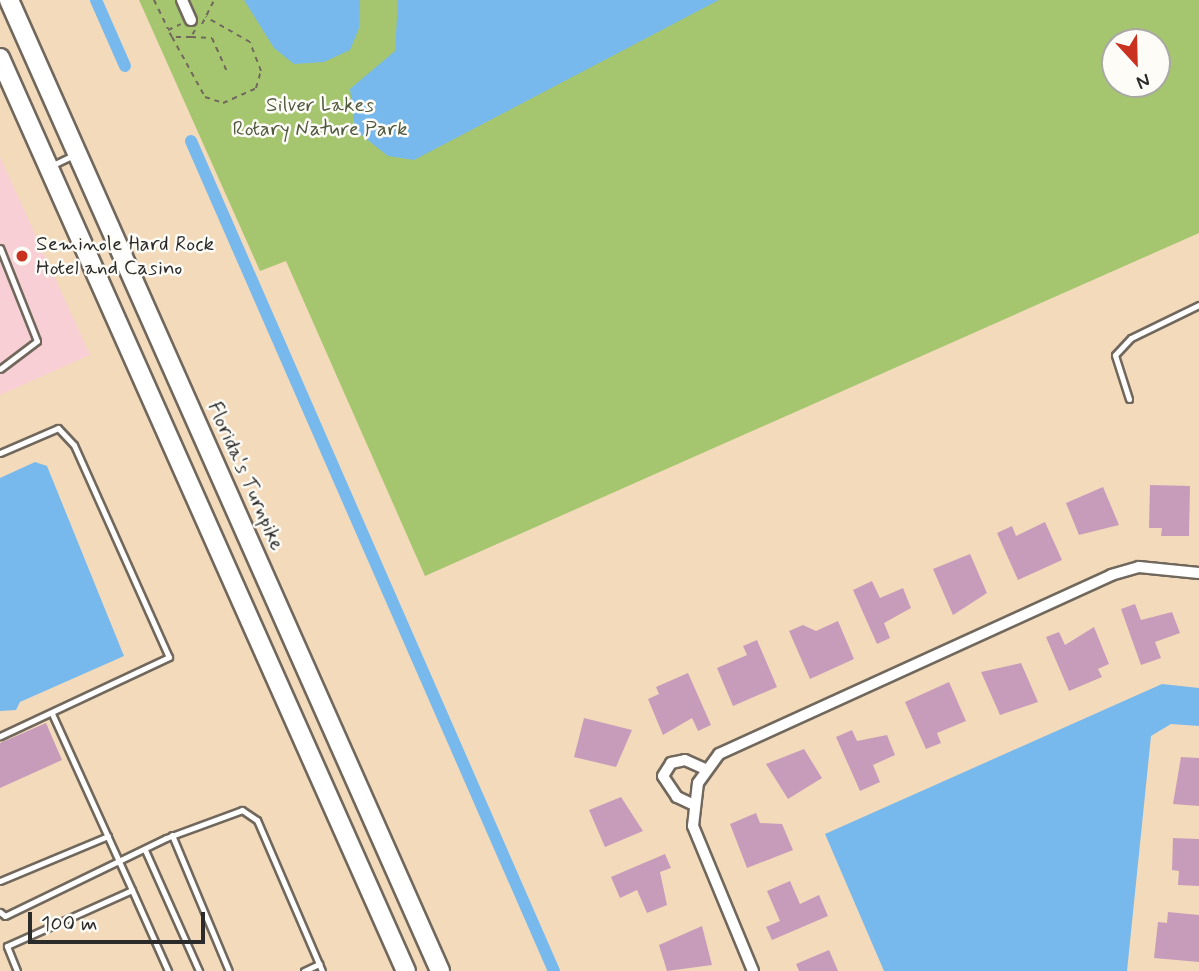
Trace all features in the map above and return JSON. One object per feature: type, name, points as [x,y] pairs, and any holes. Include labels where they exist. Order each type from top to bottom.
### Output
[{"type":"highway","name":"Florida's Turnpike","points":[[9,0],[440,971]]},
{"type":"highway","points":[[0,58],[406,971]]},
{"type":"street","points":[[182,0],[191,20]]},
{"type":"street","points":[[753,971],[700,850],[692,804],[705,769],[735,742],[1111,575],[1139,568],[1199,573]]},
{"type":"street","points":[[692,804],[677,797],[663,776],[671,763],[685,760],[705,769]]},
{"type":"lane","points":[[48,168],[77,153]]},
{"type":"lane","points":[[0,248],[37,341],[0,369]]},
{"type":"lane","points":[[1129,399],[1115,355],[1131,338],[1199,305]]},
{"type":"lane","points":[[0,453],[58,428],[74,445],[169,657],[0,736]]},
{"type":"lane","points":[[52,714],[168,971]]},
{"type":"lane","points":[[0,912],[5,916],[120,864],[172,835],[227,813],[242,810],[257,820],[322,971]]},
{"type":"lane","points":[[172,835],[229,971]]},
{"type":"lane","points":[[0,881],[108,836]]},
{"type":"lane","points":[[145,850],[199,971]]},
{"type":"lane","points":[[17,971],[7,946],[132,890]]},
{"type":"lane","points":[[304,971],[319,964]]},
{"type":"path","points":[[154,0],[205,97],[223,103],[246,97],[261,71],[250,42],[206,17]]},
{"type":"path","points":[[191,37],[206,17],[214,0]]},
{"type":"path","points":[[168,30],[191,20]]},
{"type":"path","points":[[172,37],[210,36],[227,72]]},
{"type":"shaded area","name":"Seminole Hard Rock Hotel and Casino","points":[[0,157],[90,355],[0,395]]},
{"type":"green space","name":"Silver Lakes Rotary Nature Park","points":[[139,0],[1199,0],[1199,233],[425,576],[286,261],[260,271]]},
{"type":"water","points":[[244,0],[360,0],[359,28],[350,50],[324,62],[294,64],[274,48]]},
{"type":"water","points":[[398,0],[719,0],[414,160],[388,156],[355,130],[350,89],[395,51]]},
{"type":"water","points":[[35,462],[47,466],[124,656],[20,702],[16,710],[0,711],[0,478]]},
{"type":"water","points":[[1162,684],[1199,688],[1199,726],[1171,724],[1151,736],[1127,971],[884,971],[825,834]]},
{"type":"building","points":[[1150,485],[1190,486],[1189,536],[1161,536],[1162,528],[1149,528]]},
{"type":"building","points":[[1103,487],[1119,525],[1079,535],[1066,503]]},
{"type":"building","points":[[1045,522],[1062,560],[1018,580],[997,533],[1012,526],[1016,536]]},
{"type":"building","points":[[970,554],[987,593],[953,615],[933,569]]},
{"type":"building","points":[[872,581],[880,598],[903,588],[911,608],[884,623],[890,638],[877,644],[853,590]]},
{"type":"building","points":[[1135,604],[1141,620],[1172,612],[1180,633],[1155,642],[1161,658],[1141,665],[1121,609]]},
{"type":"building","points":[[838,621],[854,659],[810,679],[789,631],[803,625],[816,631]]},
{"type":"building","points":[[1094,627],[1109,664],[1098,669],[1102,677],[1069,691],[1046,637],[1059,632],[1065,645]]},
{"type":"building","points":[[757,640],[777,687],[733,706],[717,668],[747,655],[743,646]]},
{"type":"building","points":[[1021,663],[1038,702],[1000,715],[981,672]]},
{"type":"building","points":[[688,673],[711,725],[698,731],[692,718],[663,735],[648,699],[659,694],[656,687]]},
{"type":"building","points":[[949,682],[966,721],[937,733],[941,743],[926,749],[905,702]]},
{"type":"building","points":[[584,718],[632,730],[616,767],[574,757]]},
{"type":"building","points":[[46,723],[62,760],[0,788],[0,743]]},
{"type":"building","points":[[852,730],[857,741],[887,735],[895,755],[873,765],[880,782],[860,791],[836,737]]},
{"type":"building","points":[[804,749],[822,778],[788,799],[766,764]]},
{"type":"building","points":[[1181,757],[1199,758],[1199,806],[1173,804]]},
{"type":"building","points":[[621,797],[643,831],[605,847],[589,810]]},
{"type":"building","points":[[756,813],[760,823],[782,824],[793,850],[747,868],[730,824]]},
{"type":"building","points":[[1173,838],[1199,839],[1199,886],[1178,885],[1179,871],[1172,870]]},
{"type":"building","points":[[665,854],[671,868],[660,872],[667,905],[647,913],[637,890],[620,898],[611,877]]},
{"type":"building","points":[[790,881],[800,904],[819,895],[828,916],[772,940],[766,927],[780,921],[767,891]]},
{"type":"building","points":[[1168,912],[1199,915],[1199,962],[1154,958],[1158,922],[1167,923]]},
{"type":"building","points":[[702,926],[712,965],[667,971],[659,945]]},
{"type":"building","points":[[829,950],[838,971],[799,971],[796,964]]},
{"type":"waterway","points":[[96,0],[125,66]]},
{"type":"waterway","points":[[191,141],[554,971]]},
{"type":"place","name":"Seminole Hard Rock Hotel and Casino","points":[[22,256]]}]
